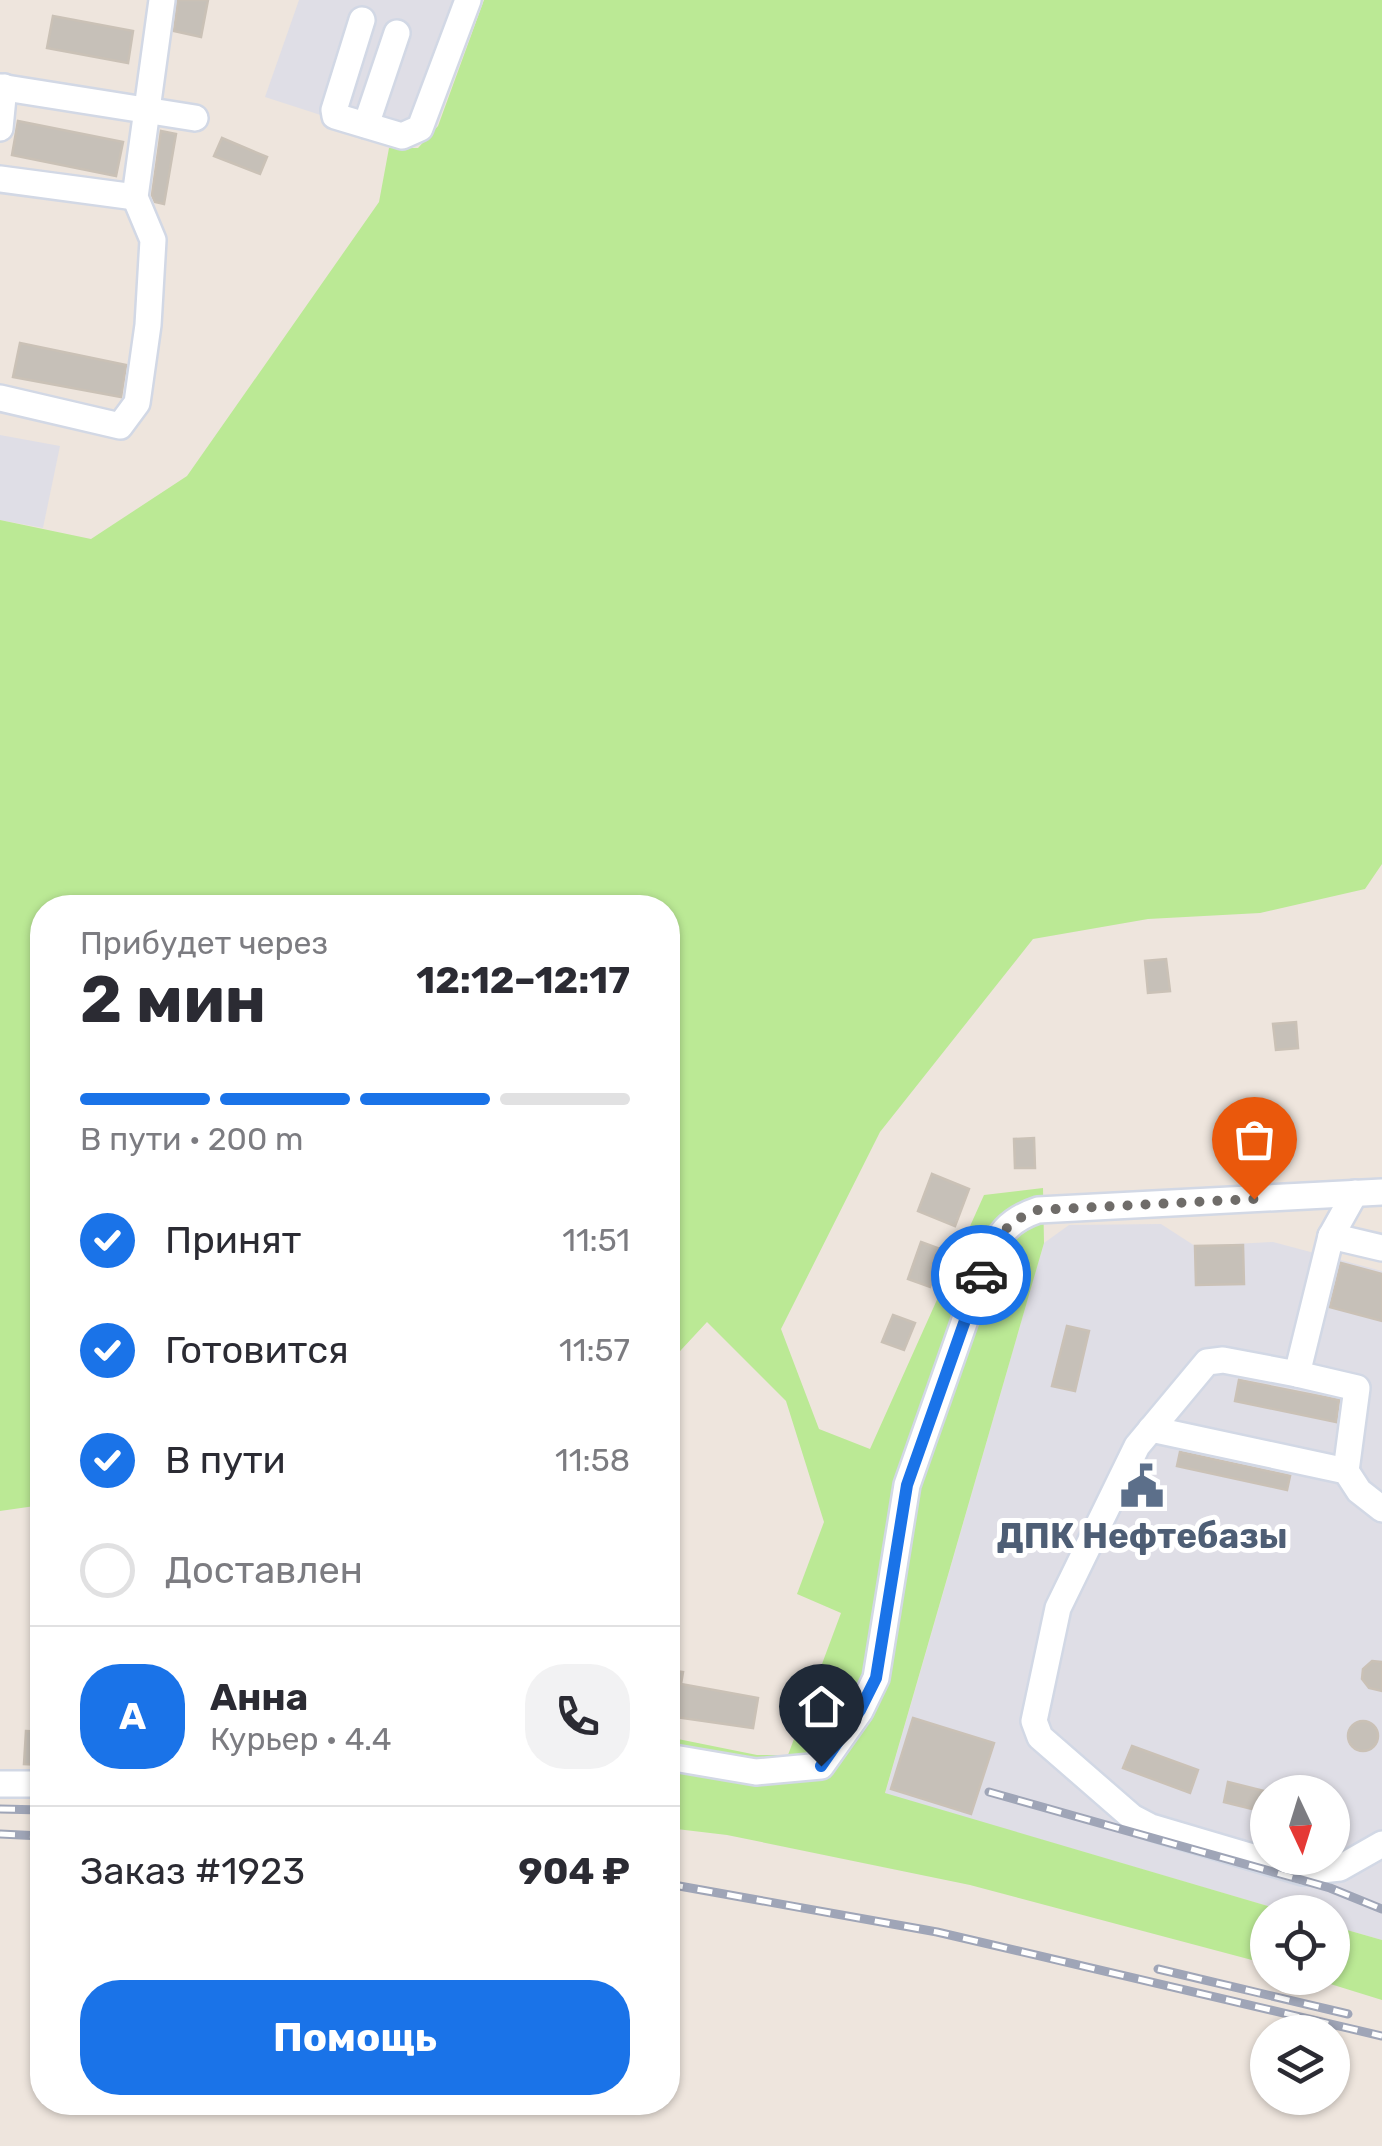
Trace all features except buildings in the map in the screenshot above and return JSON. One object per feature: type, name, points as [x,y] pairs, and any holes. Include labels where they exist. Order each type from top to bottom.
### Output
[{"type":"street","points":[[0,398],[120,426],[137,403],[148,325],[152,240],[135,196],[162,0]]},
{"type":"street","points":[[362,20],[334,110],[336,116],[402,136],[420,128],[468,0]]},
{"type":"street","points":[[366,125],[397,33]]},
{"type":"street","points":[[0,128],[2,87],[194,118]]},
{"type":"street","points":[[0,179],[135,196]]},
{"type":"street","points":[[680,1758],[756,1772],[821,1766],[860,1710],[876,1678],[907,1485],[998,1233],[1017,1217],[1038,1210],[1382,1192]]},
{"type":"street","points":[[1297,1374],[1331,1236],[1354,1193]]},
{"type":"street","points":[[1331,1236],[1382,1248]]},
{"type":"street","points":[[1382,1509],[1359,1491],[1346,1471],[1358,1388],[1223,1360],[1206,1362],[1137,1446],[1058,1608],[1036,1730],[1132,1818],[1151,1827],[1302,1872],[1340,1868],[1382,1844]]},
{"type":"street","points":[[1150,1429],[1346,1471]]},
{"type":"street","points":[[0,1784],[30,1784]]},
{"type":"shaded area","points":[[299,0],[455,0],[401,141],[265,97]]},
{"type":"shaded area","points":[[0,435],[60,446],[43,528],[0,520]]},
{"type":"shaded area","points":[[1161,1224],[1195,1246],[1273,1242],[1382,1271],[1382,1940],[1350,1931],[1350,1895],[1250,1895],[1250,1901],[885,1794],[1044,1243],[1069,1225]]},
{"type":"green space","points":[[484,0],[1382,0],[1382,864],[1365,889],[1260,913],[1148,919],[1033,939],[880,1132],[781,1329],[819,1429],[870,1449],[984,1195],[1043,1188],[1044,1243],[885,1793],[1250,1901],[1250,1959],[970,1885],[727,1835],[680,1829],[680,1739],[757,1755],[788,1755],[841,1613],[797,1594],[824,1522],[786,1401],[707,1322],[680,1351],[680,895],[30,895],[30,1507],[0,1511],[0,520],[91,539],[187,476],[379,202],[389,148],[418,148],[438,126]]},
{"type":"green space","points":[[1350,1931],[1382,1940],[1382,2000],[1350,1990]]},
{"type":"railway","points":[[989,1792],[1330,1888],[1382,1909]]},
{"type":"railway","points":[[0,1809],[30,1810]]},
{"type":"railway","points":[[0,1834],[30,1835]]},
{"type":"railway","points":[[680,1886],[937,1932],[1382,2036]]},
{"type":"railway","points":[[1158,1969],[1348,2014]]},
{"type":"way so far","points":[[981,1275],[998,1233],[1017,1217],[1038,1210],[1254,1199]]},
{"type":"place","name":"ДПК Нефтебазы","points":[[1142,1486]]},
{"type":"route","points":[[821,1766],[844,1736],[876,1678],[907,1485],[981,1275]]}]
